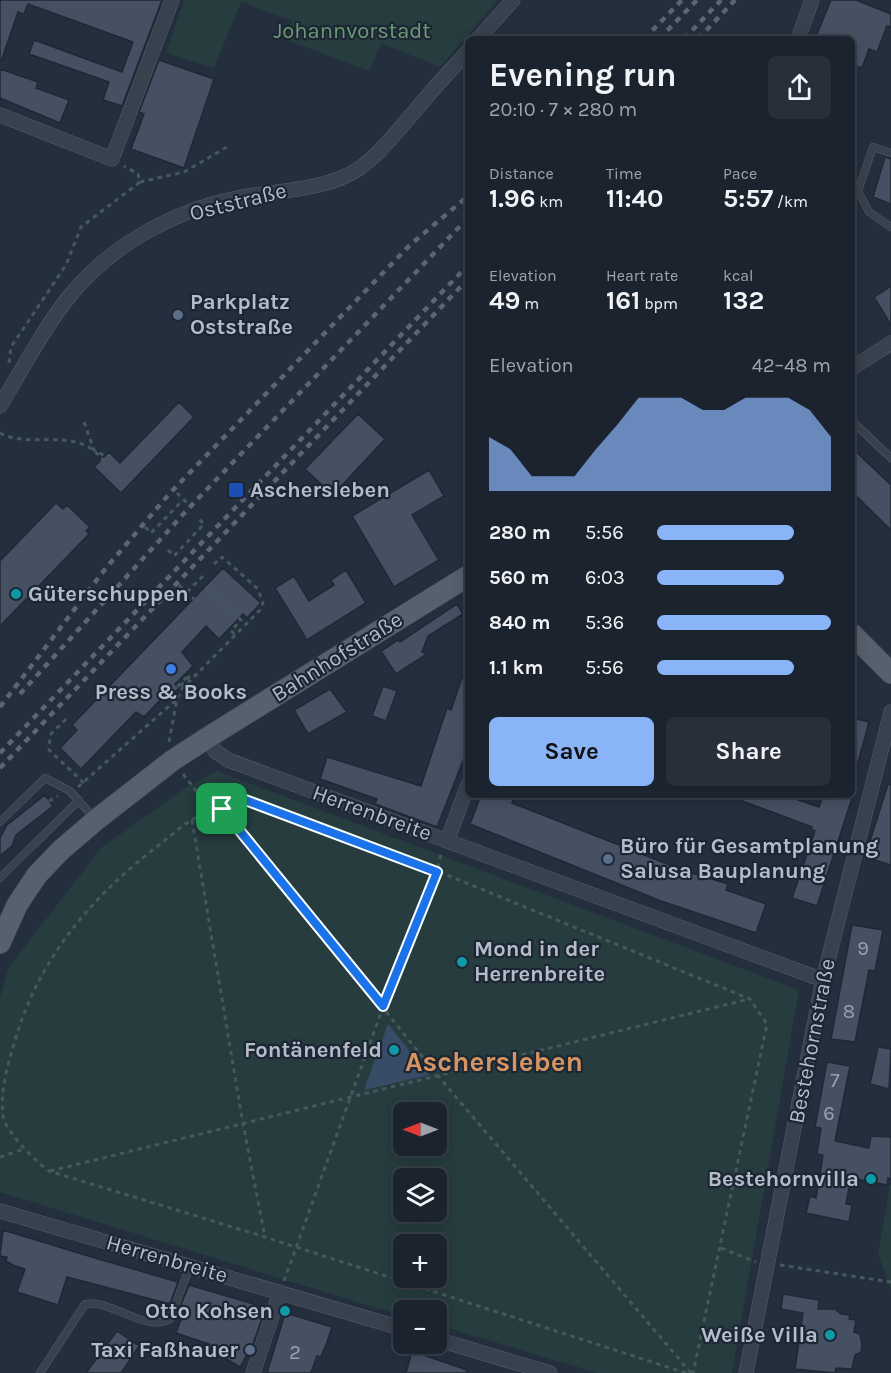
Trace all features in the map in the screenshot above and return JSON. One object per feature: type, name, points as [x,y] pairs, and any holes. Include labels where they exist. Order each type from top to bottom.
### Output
[{"type":"main road","name":"Bahnhofstraße","points":[[206,738],[465,578]]},
{"type":"main road","points":[[855,637],[891,673]]},
{"type":"main road","points":[[0,944],[17,905],[37,875],[60,850],[173,760],[206,738]]},
{"type":"street","points":[[0,115],[112,159],[172,0]]},
{"type":"street","points":[[481,36],[513,0]]},
{"type":"street","points":[[799,36],[812,0]]},
{"type":"street","name":"Oststraße","points":[[0,406],[69,297],[93,271],[119,249],[162,224],[209,205],[321,184],[341,178],[359,168],[379,152],[465,54]]},
{"type":"street","points":[[855,366],[891,343]]},
{"type":"street","name":"Bestehornstraße","points":[[746,1373],[823,980],[891,712]]},
{"type":"street","name":"Herrenbreite","points":[[206,738],[215,751],[228,760],[823,980]]},
{"type":"street","points":[[447,841],[465,793]]},
{"type":"street","name":"Herrenbreite","points":[[0,1211],[393,1326]]},
{"type":"street","points":[[253,1373],[280,1292]]},
{"type":"street","points":[[447,1342],[550,1373]]},
{"type":"lane","points":[[891,153],[873,147],[855,190],[869,212],[891,227]]},
{"type":"lane","points":[[855,424],[891,458]]},
{"type":"lane","points":[[0,822],[45,778],[61,784],[70,791],[96,820]]},
{"type":"lane","points":[[0,878],[79,800]]},
{"type":"lane","points":[[40,1373],[85,1304],[97,1305],[159,1323],[170,1319],[190,1266]]},
{"type":"path","points":[[8,371],[11,347],[66,265],[81,227],[140,182],[184,172],[229,146]]},
{"type":"path","points":[[112,159],[138,174],[140,182]]},
{"type":"path","points":[[84,422],[94,450],[115,474]]},
{"type":"path","points":[[0,433],[15,439],[76,441],[105,456]]},
{"type":"path","points":[[177,493],[187,503]]},
{"type":"path","points":[[145,527],[151,533],[183,500]]},
{"type":"path","points":[[168,550],[174,556],[204,524],[198,518]]},
{"type":"path","points":[[49,801],[85,784],[177,699],[182,690],[236,635],[263,603],[258,589],[222,557],[214,564]]},
{"type":"path","points":[[187,592],[206,573]]},
{"type":"path","points":[[179,585],[194,599]]},
{"type":"path","points":[[206,587],[241,620],[231,631],[236,635]]},
{"type":"path","points":[[177,699],[171,694],[189,675],[180,687],[182,690]]},
{"type":"path","points":[[177,699],[167,753],[211,810]]},
{"type":"path","points":[[66,719],[50,735],[49,750],[85,784]]},
{"type":"path","points":[[686,1373],[265,1237],[49,1171],[31,1159],[3,1118],[6,1069],[22,1014],[44,968],[81,917],[137,862],[192,820],[211,810],[222,809],[232,795],[437,872],[750,999],[767,1024],[721,1248],[692,1373]]},
{"type":"path","points":[[222,809],[438,1076],[692,1373]]},
{"type":"path","points":[[192,820],[243,1124],[265,1237]]},
{"type":"path","points":[[280,1292],[383,1006],[437,872],[447,841]]},
{"type":"path","points":[[49,1171],[750,999]]},
{"type":"path","points":[[0,1157],[24,1149]]},
{"type":"path","points":[[721,1248],[752,1261],[891,1282]]},
{"type":"green space","name":"Johannvorstadt","points":[[184,0],[498,0],[440,67],[381,43],[369,71],[287,40],[292,21],[241,2],[214,68],[166,53]]},
{"type":"green space","points":[[217,771],[799,990],[732,1373],[598,1373],[447,1328],[447,1300],[393,1300],[393,1313],[0,1192],[0,997],[9,967],[102,847],[190,785]]},
{"type":"green space","points":[[891,1185],[891,1290],[878,1254]]},
{"type":"water","name":"Fontänenfeld","points":[[388,1024],[429,1075],[364,1090]]},
{"type":"building","points":[[0,0],[162,0],[122,106],[103,100],[109,82],[29,54],[34,40],[122,72],[133,42],[28,4],[24,14],[18,12],[2,59],[0,59]]},
{"type":"building","points":[[831,0],[856,0],[891,14],[891,27],[887,26],[877,52],[869,49],[862,68],[855,66],[855,36],[816,36]]},
{"type":"building","points":[[159,60],[214,79],[184,168],[131,149],[144,114],[139,112]]},
{"type":"building","points":[[0,69],[38,82],[36,88],[69,100],[60,123],[0,98]]},
{"type":"building","points":[[885,157],[891,159],[891,204],[873,197]]},
{"type":"building","points":[[891,286],[891,325],[874,297]]},
{"type":"building","points":[[179,402],[194,417],[121,493],[94,467],[109,452],[120,463]]},
{"type":"building","points":[[358,414],[385,439],[333,495],[305,469]]},
{"type":"building","points":[[855,451],[891,485],[891,530],[855,495]]},
{"type":"building","points":[[429,470],[444,496],[412,515],[439,560],[394,587],[352,516]]},
{"type":"building","name":"Güterschuppen","points":[[56,503],[63,509],[67,505],[90,527],[86,531],[89,534],[0,626],[0,561]]},
{"type":"building","points":[[223,568],[261,603],[247,618],[243,614],[219,639],[206,626],[182,652],[193,666],[175,684],[179,688],[166,702],[162,698],[144,717],[136,712],[81,769],[60,748],[77,730],[72,725]]},
{"type":"building","points":[[346,570],[366,603],[307,640],[275,588],[294,576],[309,601],[334,585],[331,580]]},
{"type":"building","points":[[457,604],[463,614],[428,636],[422,652],[427,654],[396,674],[381,651],[398,640],[400,642]]},
{"type":"building","points":[[465,669],[465,756],[437,827],[375,804],[377,799],[320,779],[327,757],[421,786],[447,708],[451,710]]},
{"type":"building","points":[[383,686],[397,691],[386,721],[372,716]]},
{"type":"building","points":[[330,689],[347,712],[308,734],[294,710]]},
{"type":"building","points":[[855,719],[869,722],[855,770]]},
{"type":"building","points":[[888,784],[891,785],[891,865],[865,857]]},
{"type":"building","points":[[45,795],[53,806],[16,835],[12,846],[0,856],[0,838],[7,825]]},
{"type":"building","points":[[480,798],[514,798],[512,803],[685,871],[728,884],[726,890],[766,904],[756,933],[661,901],[470,824]]},
{"type":"building","points":[[734,798],[793,798],[819,807],[822,798],[852,798],[817,906],[792,898],[815,831],[811,829],[812,827]]},
{"type":"building","points":[[852,925],[883,930],[875,971],[869,970],[855,1042],[831,1039]]},
{"type":"building","points":[[878,1047],[891,1049],[889,1089],[870,1084]]},
{"type":"building","name":"Bestehornvilla","points":[[827,1062],[850,1066],[835,1141],[869,1148],[871,1136],[891,1137],[891,1179],[888,1178],[887,1185],[851,1178],[846,1204],[852,1205],[849,1222],[806,1213],[810,1196],[816,1198],[823,1155],[817,1154],[821,1128],[815,1127]]},
{"type":"building","points":[[3,1230],[178,1282],[170,1304],[67,1277],[58,1305],[17,1292],[25,1269],[6,1261],[7,1257],[0,1256]]},
{"type":"building","points":[[189,1285],[260,1306],[264,1313],[253,1344],[240,1367],[208,1348],[209,1344],[176,1333],[185,1309],[180,1307]]},
{"type":"building","name":"Weiße Villa","points":[[783,1294],[819,1300],[818,1309],[835,1309],[841,1314],[850,1315],[849,1319],[856,1320],[854,1332],[860,1334],[862,1345],[861,1352],[855,1355],[852,1369],[836,1368],[835,1373],[795,1369],[803,1313],[781,1309]]},
{"type":"building","points":[[289,1314],[332,1327],[327,1342],[321,1357],[317,1356],[311,1373],[267,1373],[284,1317]]},
{"type":"building","points":[[117,1331],[139,1346],[121,1373],[86,1373]]},
{"type":"building","points":[[411,1354],[421,1354],[467,1370],[466,1373],[406,1373]]},
{"type":"railway","points":[[647,36],[682,0]]},
{"type":"railway","points":[[662,36],[697,0]]},
{"type":"railway","points":[[687,36],[721,0]]},
{"type":"railway","points":[[701,36],[735,0]]},
{"type":"railway","points":[[0,707],[106,568],[170,493],[410,245],[465,199]]},
{"type":"railway","points":[[20,694],[188,509],[465,221]]},
{"type":"railway","points":[[0,753],[465,268]]},
{"type":"railway","points":[[0,768],[465,282]]},
{"type":"place","name":"Parkplatz Oststraße","points":[[178,315]]},
{"type":"place","name":"Aschersleben","points":[[236,490]]},
{"type":"place","name":"Güterschuppen","points":[[16,594]]},
{"type":"place","name":"Press & Books","points":[[171,669]]},
{"type":"place","name":"Büro für Gesamtplanung Salusa Bauplanung","points":[[608,859]]},
{"type":"place","name":"Mond in der Herrenbreite","points":[[462,962]]},
{"type":"place","name":"Fontänenfeld","points":[[394,1050]]},
{"type":"place","name":"Bestehornvilla","points":[[871,1179]]},
{"type":"place","name":"Otto Kohsen","points":[[285,1311]]},
{"type":"place","name":"Weiße Villa","points":[[830,1335]]},
{"type":"place","name":"Taxi Faßhauer","points":[[250,1350]]},
{"type":"district","name":"Aschersleben","points":[[494,1061]]},
{"type":"route","points":[[232,795],[437,872],[383,1006],[222,809],[232,795]]}]
